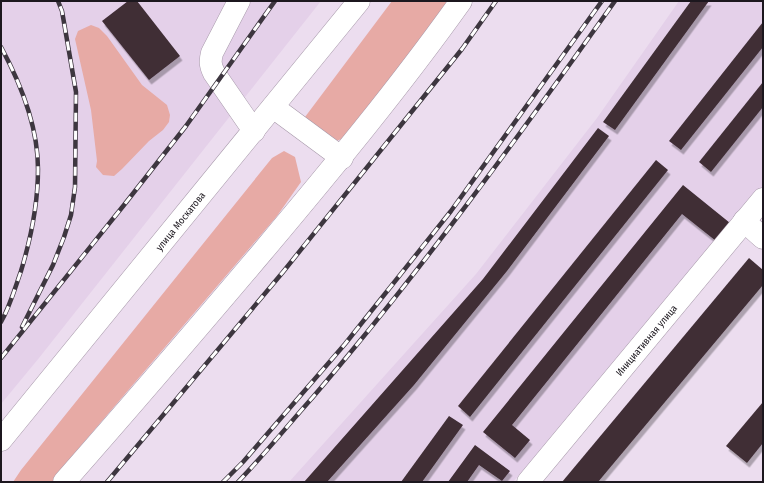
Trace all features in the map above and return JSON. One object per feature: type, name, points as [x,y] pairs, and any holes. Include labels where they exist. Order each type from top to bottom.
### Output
[{"type":"main road","points":[[239,1],[212,53],[210,66],[254,131]]},
{"type":"main road","name":"улица Москатова","points":[[1,440],[359,1]]},
{"type":"main road","points":[[64,482],[179,350],[342,158],[461,1]]},
{"type":"main road","points":[[274,107],[342,158]]},
{"type":"main road","name":"Инициативная улица","points":[[528,482],[763,198]]},
{"type":"main road","points":[[744,221],[763,238]]},
{"type":"shaded area","points":[[1,1],[321,1],[1,404]]},
{"type":"shaded area","points":[[392,1],[462,1],[350,136],[336,141],[309,124],[305,117]]},
{"type":"shaded area","points":[[679,1],[763,1],[763,188],[736,222],[513,482],[289,482],[476,274],[597,118]]},
{"type":"shaded area","points":[[91,25],[99,28],[107,36],[142,85],[167,105],[170,115],[169,122],[163,130],[149,141],[114,176],[103,175],[96,167],[97,161],[91,110],[75,39],[78,31]]},
{"type":"shaded area","points":[[284,151],[295,157],[301,182],[277,216],[55,476],[60,482],[13,482],[21,470],[272,158]]},
{"type":"building","points":[[128,1],[137,1],[180,56],[149,80],[102,21]]},
{"type":"building","points":[[691,1],[709,1],[615,130],[603,122]]},
{"type":"building","points":[[763,22],[763,47],[681,150],[669,141]]},
{"type":"building","points":[[763,82],[763,107],[711,172],[699,162]]},
{"type":"building","points":[[598,128],[609,136],[507,271],[414,385],[327,482],[304,482],[483,279]]},
{"type":"building","points":[[656,160],[668,170],[470,417],[458,406]]},
{"type":"building","points":[[683,185],[730,223],[716,241],[682,214],[512,425],[530,440],[515,458],[483,432]]},
{"type":"building","points":[[749,258],[763,270],[763,285],[598,482],[562,482]]},
{"type":"building","points":[[763,402],[763,443],[747,463],[726,446]]},
{"type":"building","points":[[449,416],[463,425],[422,482],[401,482]]},
{"type":"building","points":[[475,445],[510,471],[502,481],[479,465],[467,482],[448,482]]},
{"type":"railway","points":[[22,327],[53,265],[64,237],[71,215],[75,187],[76,92],[62,11],[58,1]]},
{"type":"railway","points":[[1,358],[186,126],[275,1]]},
{"type":"railway","points":[[107,482],[283,272],[462,49],[496,1]]},
{"type":"railway","points":[[223,482],[243,462],[345,344],[451,211],[602,1]]},
{"type":"railway","points":[[238,482],[267,451],[313,397],[431,252],[506,152],[615,1]]},
{"type":"railway","points":[[1,47],[15,75],[27,105],[35,137],[38,169],[35,208],[28,246],[12,297],[1,322]]}]
